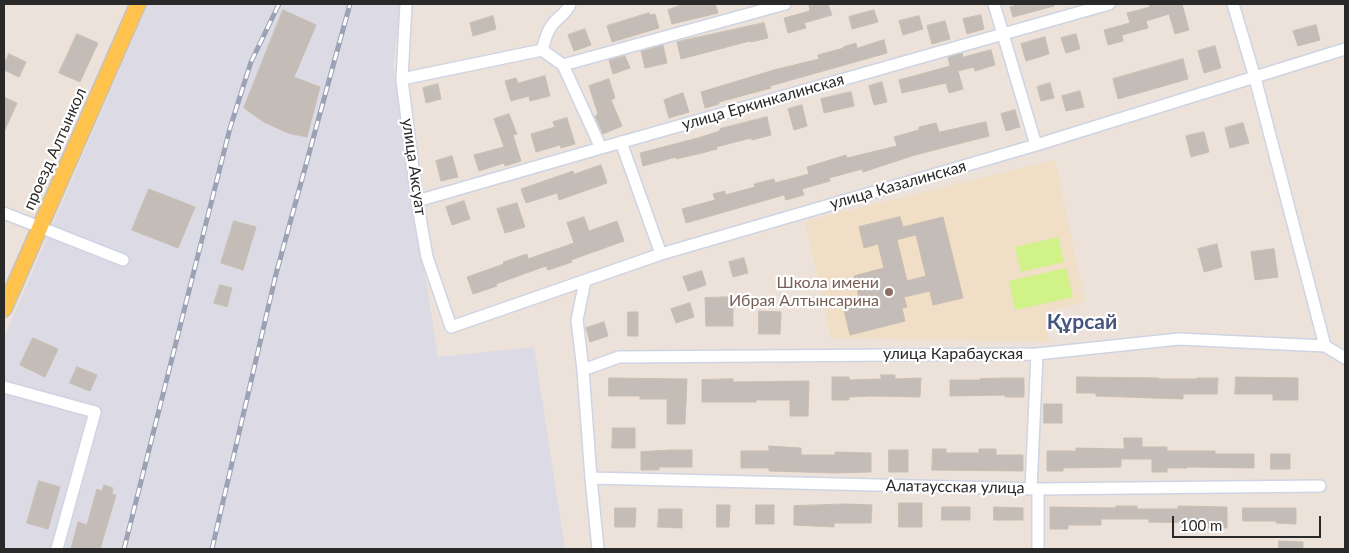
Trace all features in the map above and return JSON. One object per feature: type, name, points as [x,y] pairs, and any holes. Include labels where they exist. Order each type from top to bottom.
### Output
[{"type":"main road","name":"проезд Алтынкол","points":[[4,309],[138,4]]},
{"type":"street","name":"улица Аксуат","points":[[406,4],[402,79],[417,202],[427,256],[451,327]]},
{"type":"street","points":[[563,64],[785,4]]},
{"type":"street","points":[[994,4],[1036,145]]},
{"type":"street","name":"улица Еркинкалинская","points":[[417,202],[621,142],[1109,4]]},
{"type":"street","points":[[1233,4],[1255,78],[1325,346],[1345,358]]},
{"type":"street","points":[[542,50],[546,35],[553,23],[573,5]]},
{"type":"street","name":"улица Казалинская","points":[[451,327],[661,254],[1036,145],[1255,78],[1345,48]]},
{"type":"street","points":[[402,79],[542,50],[563,64],[601,148]]},
{"type":"street","points":[[621,142],[661,254]]},
{"type":"street","points":[[4,213],[123,260]]},
{"type":"street","points":[[585,281],[577,320],[598,549]]},
{"type":"street","name":"улица Карабауская","points":[[583,370],[618,357],[1036,354],[1179,340],[1325,346]]},
{"type":"street","points":[[1036,354],[1035,489],[1038,549]]},
{"type":"street","points":[[4,388],[95,412],[57,549]]},
{"type":"street","name":"Алатаусская улица","points":[[591,478],[1035,489],[1320,486]]},
{"type":"shaded area","points":[[148,4],[401,4],[393,66],[438,357],[534,347],[565,549],[4,549],[4,338]]},
{"type":"shaded area","points":[[1055,160],[1085,302],[1044,312],[1049,342],[831,338],[805,221]]},
{"type":"green space","points":[[1058,237],[1064,262],[1021,272],[1015,247]]},
{"type":"green space","points":[[1066,268],[1073,297],[1015,310],[1009,281]]},
{"type":"building","points":[[685,4],[715,4],[718,13],[672,24],[668,10]]},
{"type":"building","points":[[828,4],[832,15],[804,23],[806,28],[788,33],[784,18],[810,11],[809,6]]},
{"type":"building","points":[[1023,4],[1054,4],[1054,6],[1013,17],[1010,7]]},
{"type":"building","points":[[1149,4],[1182,4],[1189,30],[1175,34],[1169,14],[1146,21],[1148,28],[1122,35],[1123,41],[1108,45],[1104,30],[1130,23],[1127,13],[1150,7]]},
{"type":"building","points":[[283,10],[316,25],[294,77],[320,87],[307,137],[288,133],[264,122],[244,108]]},
{"type":"building","points":[[874,10],[878,22],[852,29],[849,17]]},
{"type":"building","points":[[649,13],[650,15],[655,14],[659,28],[612,42],[607,26]]},
{"type":"building","points":[[981,15],[984,29],[967,34],[963,19]]},
{"type":"building","points":[[493,16],[496,29],[473,36],[470,23]]},
{"type":"building","points":[[919,16],[923,29],[903,35],[899,21]]},
{"type":"building","points":[[945,21],[950,39],[932,44],[927,26]]},
{"type":"building","points":[[764,23],[768,38],[681,59],[677,42]]},
{"type":"building","points":[[1316,25],[1320,40],[1298,46],[1293,31]]},
{"type":"building","points":[[585,29],[591,45],[574,51],[568,35]]},
{"type":"building","points":[[77,34],[98,43],[80,82],[59,73]]},
{"type":"building","points":[[1076,34],[1080,49],[1066,53],[1061,38]]},
{"type":"building","points":[[1045,37],[1049,54],[1026,61],[1021,44]]},
{"type":"building","points":[[884,40],[887,53],[770,86],[771,88],[719,102],[719,104],[705,108],[701,92],[774,70],[819,59],[818,55],[856,43],[857,48]]},
{"type":"building","points":[[663,45],[667,63],[645,68],[641,51]]},
{"type":"building","points":[[1215,46],[1221,68],[1204,73],[1198,51]]},
{"type":"building","points":[[991,50],[995,65],[975,71],[974,67],[958,71],[963,89],[949,93],[946,83],[902,93],[899,80],[950,66],[948,57],[962,53],[963,57]]},
{"type":"building","points":[[9,54],[26,62],[19,77],[4,70],[4,64]]},
{"type":"building","points":[[625,56],[630,68],[613,74],[609,60]]},
{"type":"building","points":[[1183,59],[1188,79],[1118,99],[1113,79]]},
{"type":"building","points":[[545,76],[550,96],[530,101],[529,96],[511,101],[505,81],[516,78],[518,83]]},
{"type":"building","points":[[609,79],[615,98],[611,100],[622,126],[603,134],[595,116],[598,114],[589,86]]},
{"type":"building","points":[[882,82],[887,102],[874,105],[869,86]]},
{"type":"building","points":[[1050,83],[1054,98],[1041,101],[1037,87]]},
{"type":"building","points":[[438,84],[441,99],[426,103],[423,88]]},
{"type":"building","points":[[1080,91],[1084,107],[1066,111],[1062,96]]},
{"type":"building","points":[[851,92],[854,106],[824,113],[821,99]]},
{"type":"building","points":[[683,93],[689,112],[669,118],[664,100]]},
{"type":"building","points":[[4,97],[17,103],[4,132]]},
{"type":"building","points":[[802,105],[807,126],[794,130],[788,109]]},
{"type":"building","points":[[1015,110],[1020,127],[1006,131],[1001,114]]},
{"type":"building","points":[[509,114],[517,134],[513,135],[521,161],[505,166],[504,163],[479,171],[474,155],[504,147],[494,119]]},
{"type":"building","points":[[767,117],[771,135],[752,140],[751,138],[716,147],[717,149],[702,153],[676,159],[676,157],[643,166],[640,153]]},
{"type":"building","points":[[567,118],[575,144],[561,148],[560,145],[536,152],[531,134],[555,127],[553,122]]},
{"type":"building","points":[[986,122],[989,136],[915,155],[863,172],[862,169],[829,178],[830,181],[802,189],[804,195],[786,200],[784,195],[686,223],[682,209],[715,200],[713,194],[725,191],[725,195],[755,187],[754,184],[774,179],[775,183],[809,174],[807,167],[846,155],[847,158],[897,146],[894,137],[919,130],[919,127],[936,123],[939,132]]},
{"type":"building","points":[[1243,123],[1249,143],[1230,148],[1225,128]]},
{"type":"building","points":[[1204,132],[1209,152],[1191,157],[1186,136]]},
{"type":"building","points":[[452,156],[458,177],[441,181],[436,161]]},
{"type":"building","points":[[601,165],[607,183],[559,200],[557,193],[526,203],[521,189],[573,171],[574,174]]},
{"type":"building","points":[[149,189],[195,207],[178,248],[132,230]]},
{"type":"building","points":[[464,201],[470,219],[452,225],[446,207]]},
{"type":"building","points":[[517,203],[525,227],[505,233],[497,209]]},
{"type":"building","points":[[584,217],[589,231],[617,221],[624,241],[571,260],[572,262],[548,270],[546,266],[473,294],[467,277],[527,254],[528,259],[574,243],[567,223]]},
{"type":"building","points":[[900,217],[903,227],[943,217],[963,298],[933,305],[930,291],[904,297],[907,307],[902,308],[905,321],[850,335],[843,306],[860,302],[854,276],[884,268],[878,244],[864,248],[859,227]],"holes":[[[916,235],[926,276],[907,281],[897,240]]]},
{"type":"building","points":[[234,221],[256,227],[243,270],[221,263]]},
{"type":"building","points":[[1217,244],[1222,267],[1204,272],[1198,249]]},
{"type":"building","points":[[1274,249],[1278,277],[1255,280],[1251,252]]},
{"type":"building","points":[[744,258],[748,273],[733,277],[729,262]]},
{"type":"building","points":[[702,271],[706,285],[688,291],[683,277]]},
{"type":"building","points":[[220,285],[232,288],[227,307],[214,303]]},
{"type":"building","points":[[733,297],[733,326],[706,326],[705,298]]},
{"type":"building","points":[[690,303],[694,317],[676,323],[671,309]]},
{"type":"building","points":[[759,311],[781,312],[780,334],[759,334]]},
{"type":"building","points":[[628,312],[638,312],[638,336],[628,336]]},
{"type":"building","points":[[604,322],[608,336],[590,342],[586,328]]},
{"type":"building","points":[[33,338],[58,349],[45,377],[20,365]]},
{"type":"building","points":[[77,367],[97,375],[90,391],[70,383]]},
{"type":"building","points":[[881,375],[895,375],[895,379],[921,378],[920,397],[872,396],[849,397],[849,400],[832,400],[832,377],[849,377],[849,380],[881,379]]},
{"type":"building","points":[[1077,377],[1218,378],[1217,394],[1183,394],[1183,399],[1096,396],[1096,393],[1077,393]]},
{"type":"building","points":[[1236,377],[1298,378],[1298,400],[1273,400],[1273,394],[1235,394]]},
{"type":"building","points":[[609,378],[687,379],[685,424],[667,424],[667,399],[640,399],[640,396],[609,396]]},
{"type":"building","points":[[1024,378],[1024,397],[1005,397],[1005,395],[950,396],[950,380]]},
{"type":"building","points":[[733,379],[733,382],[809,381],[808,416],[790,416],[790,400],[702,402],[702,380]]},
{"type":"building","points":[[1044,404],[1062,404],[1062,423],[1044,423]]},
{"type":"building","points":[[613,428],[635,428],[635,448],[612,448]]},
{"type":"building","points":[[1124,438],[1142,438],[1142,447],[1167,447],[1167,451],[1215,451],[1215,454],[1254,454],[1254,468],[1187,467],[1167,468],[1167,472],[1152,472],[1152,459],[1121,459],[1121,467],[1063,468],[1063,471],[1047,471],[1047,451],[1076,451],[1076,448],[1124,449]]},
{"type":"building","points":[[769,446],[801,448],[801,455],[835,455],[835,452],[871,453],[871,472],[769,471],[769,468],[741,468],[741,451],[769,451]]},
{"type":"building","points":[[933,449],[946,449],[946,453],[979,453],[979,449],[996,449],[996,455],[1023,455],[1023,471],[932,470]]},
{"type":"building","points":[[692,450],[692,467],[659,467],[659,470],[641,470],[641,452]]},
{"type":"building","points":[[889,450],[908,450],[908,472],[889,472]]},
{"type":"building","points":[[1271,454],[1290,454],[1290,469],[1271,469]]},
{"type":"building","points":[[39,481],[60,487],[48,529],[27,523]]},
{"type":"building","points":[[104,485],[113,488],[112,494],[116,495],[100,549],[71,549],[78,522],[87,525],[97,489],[102,491]]},
{"type":"building","points":[[899,503],[922,503],[922,527],[899,527]]},
{"type":"building","points":[[717,505],[730,505],[729,527],[717,527]]},
{"type":"building","points":[[756,505],[774,505],[774,524],[756,524]]},
{"type":"building","points":[[872,505],[871,523],[834,523],[834,527],[794,525],[794,506]]},
{"type":"building","points":[[1116,506],[1137,506],[1137,509],[1178,509],[1178,506],[1227,507],[1227,528],[1208,528],[1208,523],[1149,522],[1149,519],[1101,519],[1101,525],[1068,525],[1068,529],[1050,529],[1050,507],[1116,508]]},
{"type":"building","points":[[942,507],[970,507],[970,520],[942,520]]},
{"type":"building","points":[[994,507],[1023,508],[1023,520],[994,520]]},
{"type":"building","points":[[615,508],[636,508],[635,527],[615,527]]},
{"type":"building","points":[[1243,508],[1296,508],[1296,524],[1276,523],[1276,521],[1243,521]]},
{"type":"building","points":[[659,509],[682,509],[682,528],[658,527]]},
{"type":"building","points":[[1279,541],[1303,542],[1303,549],[1279,549]]},
{"type":"railway","points":[[124,549],[230,128],[251,62],[279,4]]},
{"type":"railway","points":[[212,549],[276,274],[350,4]]},
{"type":"place","name":"Школа имени Ибрая Алтынсарина","points":[[889,292]]},
{"type":"district","name":"Құрсай","points":[[1082,322]]}]
